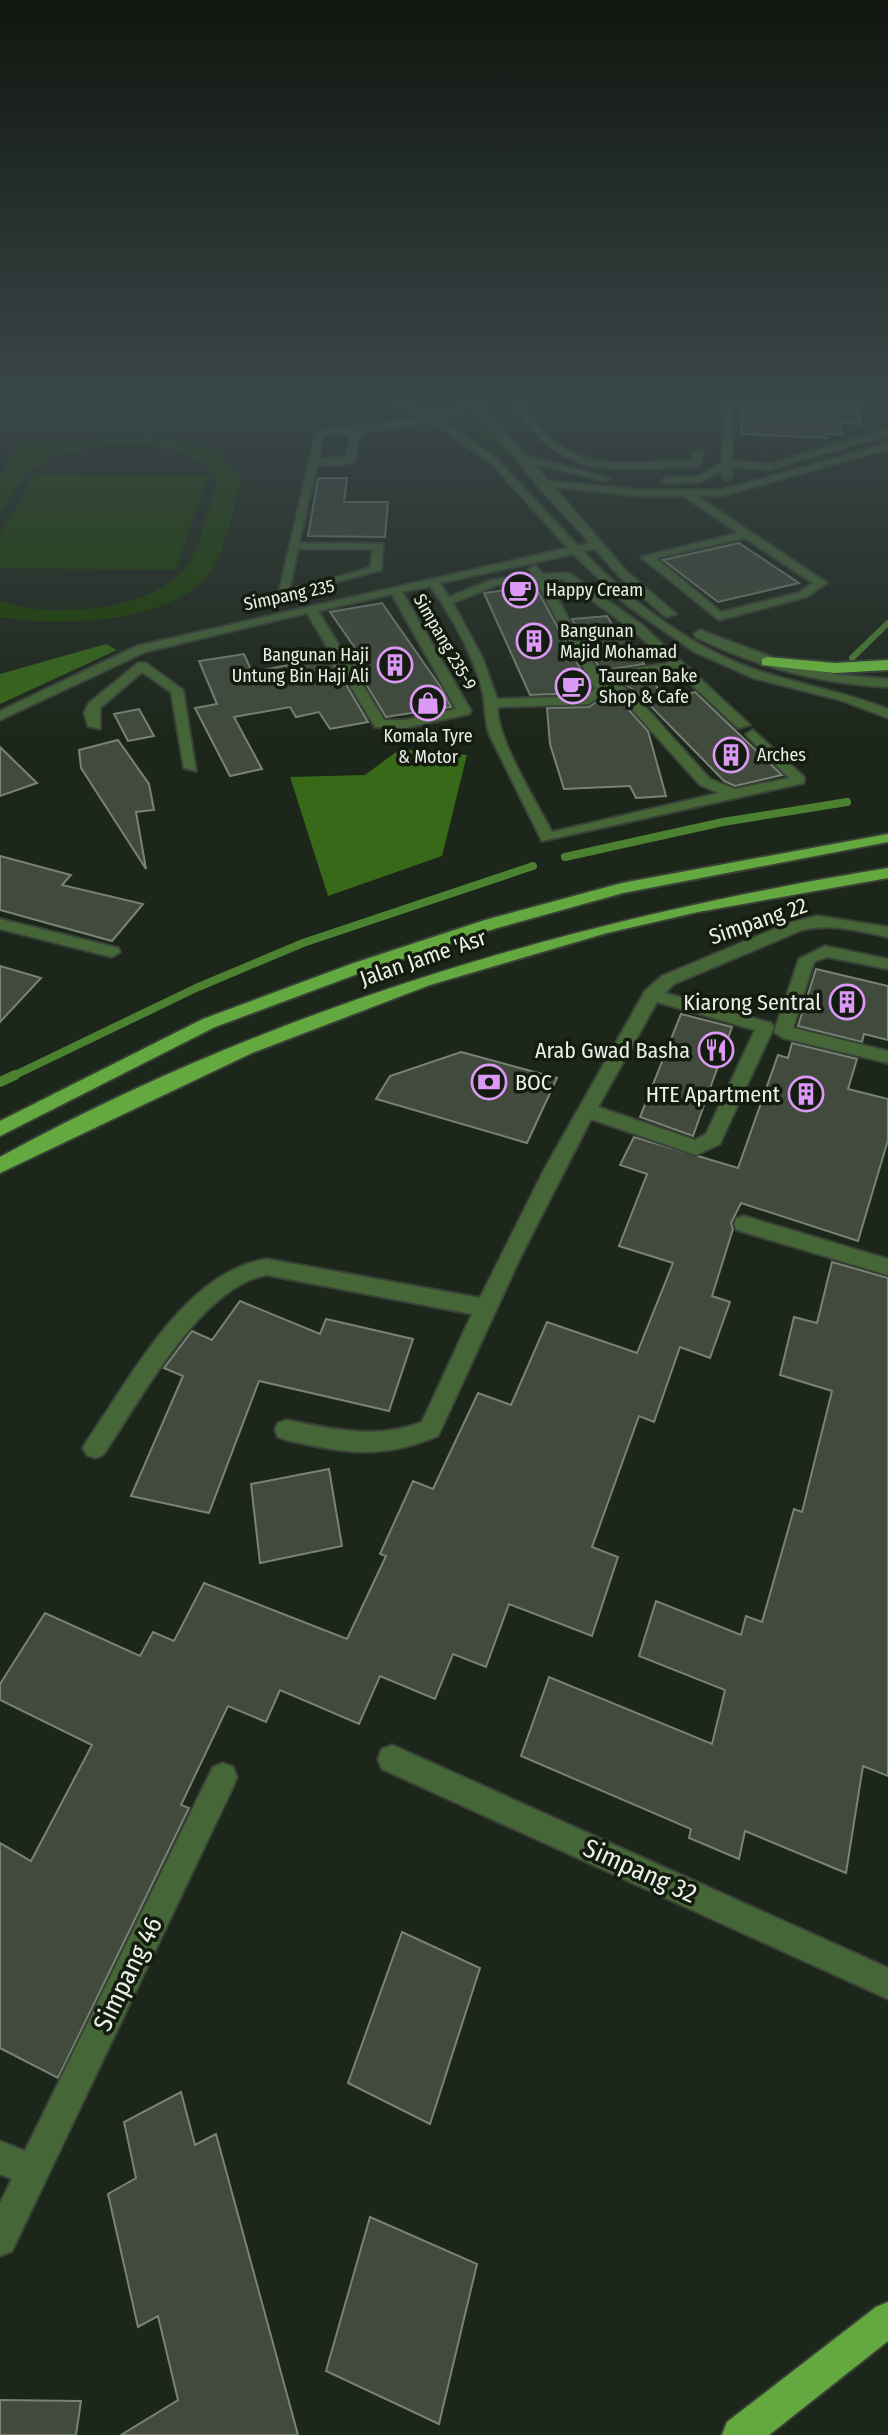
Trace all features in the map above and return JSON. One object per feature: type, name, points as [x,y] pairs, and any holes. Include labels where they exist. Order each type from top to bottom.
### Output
[{"type":"highway","points":[[767,662],[849,669],[888,665]]},
{"type":"main road","name":"Jalan Jame 'Asr","points":[[0,1129],[209,1023],[491,924],[636,885],[888,838]]},
{"type":"main road","name":"Jalan Jame 'Asr","points":[[0,1166],[47,1139],[235,1051],[377,996],[494,957],[641,919],[888,873]]},
{"type":"main road","points":[[740,2435],[888,2319]]},
{"type":"street","points":[[293,546],[379,546],[375,570],[282,595],[293,546],[301,511]]},
{"type":"street","points":[[542,511],[574,549],[632,603],[699,649],[758,675],[845,697],[888,714]]},
{"type":"street","points":[[580,511],[597,545],[640,590],[693,630],[767,662],[843,679],[888,683]]},
{"type":"street","points":[[711,511],[821,583],[802,595],[719,616],[647,557],[746,534]]},
{"type":"street","name":"Simpang 235","points":[[0,716],[141,649],[597,545]]},
{"type":"street","points":[[491,703],[589,700],[602,690],[543,579],[527,560]]},
{"type":"street","points":[[433,582],[449,601],[491,703],[489,716],[547,838],[799,780],[700,683],[677,666],[638,628],[565,575],[495,582],[449,601]]},
{"type":"street","name":"Simpang 235-9","points":[[311,609],[380,724],[405,724],[464,711],[395,590]]},
{"type":"street","points":[[141,649],[142,666]]},
{"type":"street","points":[[95,726],[91,713],[94,706],[142,666]]},
{"type":"street","points":[[142,666],[177,690],[191,768]]},
{"type":"street","points":[[598,678],[677,666]]},
{"type":"street","points":[[598,678],[626,694],[705,782],[734,794]]},
{"type":"street","name":"Simpang 22","points":[[651,995],[688,970],[797,926],[831,922],[886,932]]},
{"type":"street","points":[[0,924],[112,952]]},
{"type":"street","points":[[886,932],[882,963],[825,951],[807,959],[783,1032],[888,1057]]},
{"type":"street","points":[[286,1430],[363,1445],[402,1442],[430,1429],[483,1307],[587,1110],[651,995],[765,1027],[713,1139],[696,1148],[587,1110]]},
{"type":"street","points":[[744,1224],[888,1267]]},
{"type":"street","points":[[95,1448],[186,1323],[227,1281],[248,1270],[267,1267],[483,1307]]},
{"type":"street","name":"Simpang 32","points":[[392,1759],[888,1984]]},
{"type":"street","name":"Simpang 46","points":[[0,2239],[223,1777]]},
{"type":"street","points":[[0,2157],[32,2171]]},
{"type":"green space","points":[[14,511],[196,511],[175,570],[0,568],[0,534]]},
{"type":"green space","points":[[209,511],[233,511],[216,563],[200,583],[178,599],[150,610],[85,621],[54,622],[0,617],[0,600],[45,610],[73,610],[129,601],[154,592],[175,579],[189,563]]},
{"type":"green space","points":[[106,644],[117,650],[0,704],[0,674]]},
{"type":"green space","points":[[400,749],[467,755],[442,856],[328,896],[290,777],[365,775]]},
{"type":"building","points":[[312,511],[387,511],[385,537],[308,536]]},
{"type":"building","points":[[739,543],[799,583],[718,602],[663,560]]},
{"type":"building","name":"Bangunan Majid Mohamad","points":[[535,586],[591,688],[585,693],[530,695],[484,593]]},
{"type":"building","name":"Bangunan Haji Untung Bin Haji Ali","points":[[382,603],[442,689],[451,707],[386,717],[347,653],[357,651],[330,612]]},
{"type":"building","points":[[607,616],[613,626],[621,626],[644,664],[601,671],[572,619]]},
{"type":"building","points":[[244,654],[252,672],[330,657],[368,722],[330,729],[319,712],[296,717],[290,707],[234,717],[262,769],[230,776],[195,708],[217,704],[199,661]]},
{"type":"building","name":"Arches","points":[[651,677],[664,699],[695,692],[782,775],[735,786],[724,781],[637,692],[620,682]]},
{"type":"building","points":[[608,693],[619,699],[648,731],[666,796],[636,798],[630,786],[564,789],[550,744],[547,708],[589,707]]},
{"type":"building","points":[[139,709],[154,736],[128,741],[114,714]]},
{"type":"building","points":[[118,740],[149,784],[154,810],[136,812],[146,869],[81,768],[79,750]]},
{"type":"building","points":[[0,747],[37,783],[0,796]]},
{"type":"building","points":[[0,856],[71,875],[62,885],[143,904],[112,941],[0,910]]},
{"type":"building","points":[[0,966],[41,978],[0,1022]]},
{"type":"building","name":"Kiarong Sentral","points":[[816,969],[888,986],[888,1040],[864,1034],[862,1042],[798,1026]]},
{"type":"building","points":[[681,1014],[732,1027],[693,1136],[640,1117]]},
{"type":"building","points":[[792,1043],[857,1059],[848,1089],[888,1099],[888,1140],[858,1241],[741,1203],[731,1223],[733,1229],[712,1296],[730,1302],[710,1358],[680,1347],[654,1422],[639,1416],[592,1547],[618,1557],[592,1636],[509,1604],[486,1667],[453,1654],[435,1699],[380,1676],[359,1724],[280,1690],[266,1722],[228,1706],[181,1805],[189,1808],[58,2078],[0,2048],[0,1843],[31,1861],[92,1745],[0,1700],[0,1684],[45,1613],[140,1656],[153,1632],[174,1641],[204,1583],[347,1639],[386,1556],[380,1554],[413,1481],[433,1489],[478,1393],[511,1405],[547,1322],[637,1353],[673,1263],[619,1246],[647,1174],[620,1165],[634,1137],[738,1168],[778,1055],[788,1058]]},
{"type":"building","points":[[461,1052],[557,1078],[527,1143],[376,1099],[390,1076]]},
{"type":"building","points":[[832,1262],[888,1278],[888,1776],[863,1766],[846,1873],[745,1831],[739,1859],[689,1838],[691,1829],[521,1756],[549,1677],[712,1744],[725,1690],[639,1656],[656,1601],[741,1635],[746,1616],[762,1622],[794,1509],[802,1512],[832,1391],[780,1375],[794,1317],[817,1323]]},
{"type":"building","points":[[240,1301],[320,1334],[326,1319],[413,1339],[389,1411],[259,1381],[209,1513],[131,1496],[183,1376],[164,1368],[192,1331],[212,1340]]},
{"type":"building","points":[[329,1469],[342,1546],[260,1563],[251,1484]]},
{"type":"building","points":[[402,1932],[480,1968],[430,2124],[348,2083]]},
{"type":"building","points":[[181,2092],[195,2145],[216,2134],[298,2435],[121,2435],[178,2400],[158,2316],[138,2327],[108,2194],[136,2178],[124,2122]]},
{"type":"building","points":[[370,2217],[477,2264],[439,2424],[326,2371]]},
{"type":"building","points":[[0,2400],[81,2401],[76,2435],[0,2435]]},
{"type":"waterway","points":[[852,658],[888,623]]},
{"type":"waterway","points":[[565,857],[723,822],[847,802]]},
{"type":"waterway","points":[[11,1077],[196,988],[303,943],[533,866]]},
{"type":"waterway","points":[[0,1082],[15,1075]]},
{"type":"place","name":"Happy Cream","points":[[520,590]]},
{"type":"place","name":"Bangunan Majid Mohamad","points":[[534,641]]},
{"type":"place","name":"Bangunan Haji Untung Bin Haji Ali","points":[[395,665]]},
{"type":"place","name":"Taurean Bake Shop & Cafe","points":[[573,686]]},
{"type":"place","name":"Komala Tyre & Motor","points":[[428,703]]},
{"type":"place","name":"Arches","points":[[731,755]]},
{"type":"place","name":"Kiarong Sentral","points":[[847,1002]]},
{"type":"place","name":"Arab Gwad Basha","points":[[716,1050]]},
{"type":"place","name":"BOC","points":[[489,1082]]},
{"type":"place","name":"HTE Apartment","points":[[806,1094]]}]
